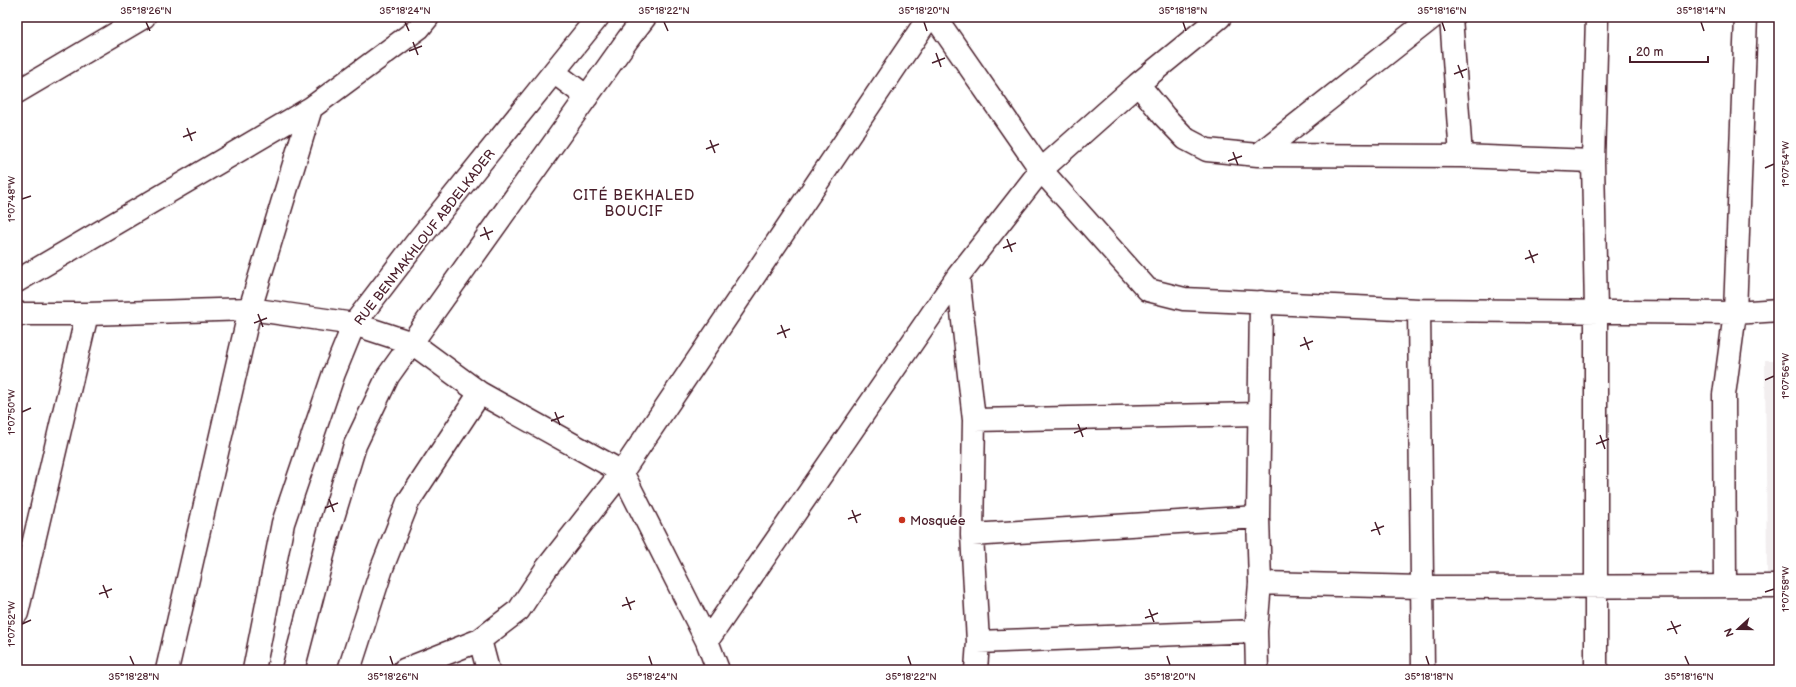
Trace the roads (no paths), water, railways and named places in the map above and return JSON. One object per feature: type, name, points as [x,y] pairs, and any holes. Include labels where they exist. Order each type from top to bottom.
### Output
[{"type":"street","points":[[17,92],[144,17]]},
{"type":"street","points":[[17,281],[311,108],[418,28],[428,17]]},
{"type":"street","name":"RUE BENMAKHLOUF ABDELKADER","points":[[254,670],[283,524],[334,373],[354,324],[419,239],[555,73],[598,17]]},
{"type":"street","points":[[293,670],[331,524],[355,445],[388,376],[645,17]]},
{"type":"street","points":[[404,670],[480,640],[519,610],[546,569],[622,472],[929,17]]},
{"type":"street","points":[[935,17],[1041,170],[1148,290],[1184,299],[1419,310],[1596,310],[1735,313],[1779,310]]},
{"type":"street","points":[[707,641],[958,276],[1041,170],[1138,84],[1220,17]]},
{"type":"street","points":[[1258,155],[1433,17]]},
{"type":"street","points":[[1451,17],[1461,156]]},
{"type":"street","points":[[1596,17],[1593,161],[1596,310],[1596,670]]},
{"type":"street","points":[[1724,586],[1724,395],[1735,313],[1746,17]]},
{"type":"street","points":[[555,73],[587,97]]},
{"type":"street","points":[[1138,84],[1164,116],[1186,139],[1207,150],[1258,155],[1461,156],[1593,161]]},
{"type":"street","points":[[167,670],[250,309],[311,108]]},
{"type":"street","points":[[958,276],[974,420],[972,535],[978,642],[976,670]]},
{"type":"street","points":[[1257,670],[1256,631],[1260,583],[1258,517],[1258,414],[1261,302]]},
{"type":"street","points":[[17,314],[87,314],[250,309],[354,324],[412,343],[480,393],[622,472],[707,641],[718,670]]},
{"type":"street","points":[[1419,310],[1423,670]]},
{"type":"street","points":[[17,613],[87,314]]},
{"type":"street","points":[[349,670],[382,568],[408,502],[480,393]]},
{"type":"street","points":[[974,420],[1258,414]]},
{"type":"street","points":[[972,535],[1258,517]]},
{"type":"street","points":[[1260,583],[1421,587],[1779,586]]},
{"type":"street","points":[[978,642],[1256,631]]},
{"type":"street","points":[[480,640],[488,670]]},
{"type":"place","name":"Mosquée","points":[[902,520]]},
{"type":"district","name":"CITÉ BEKHALED BOUCIF","points":[[634,204]]}]
